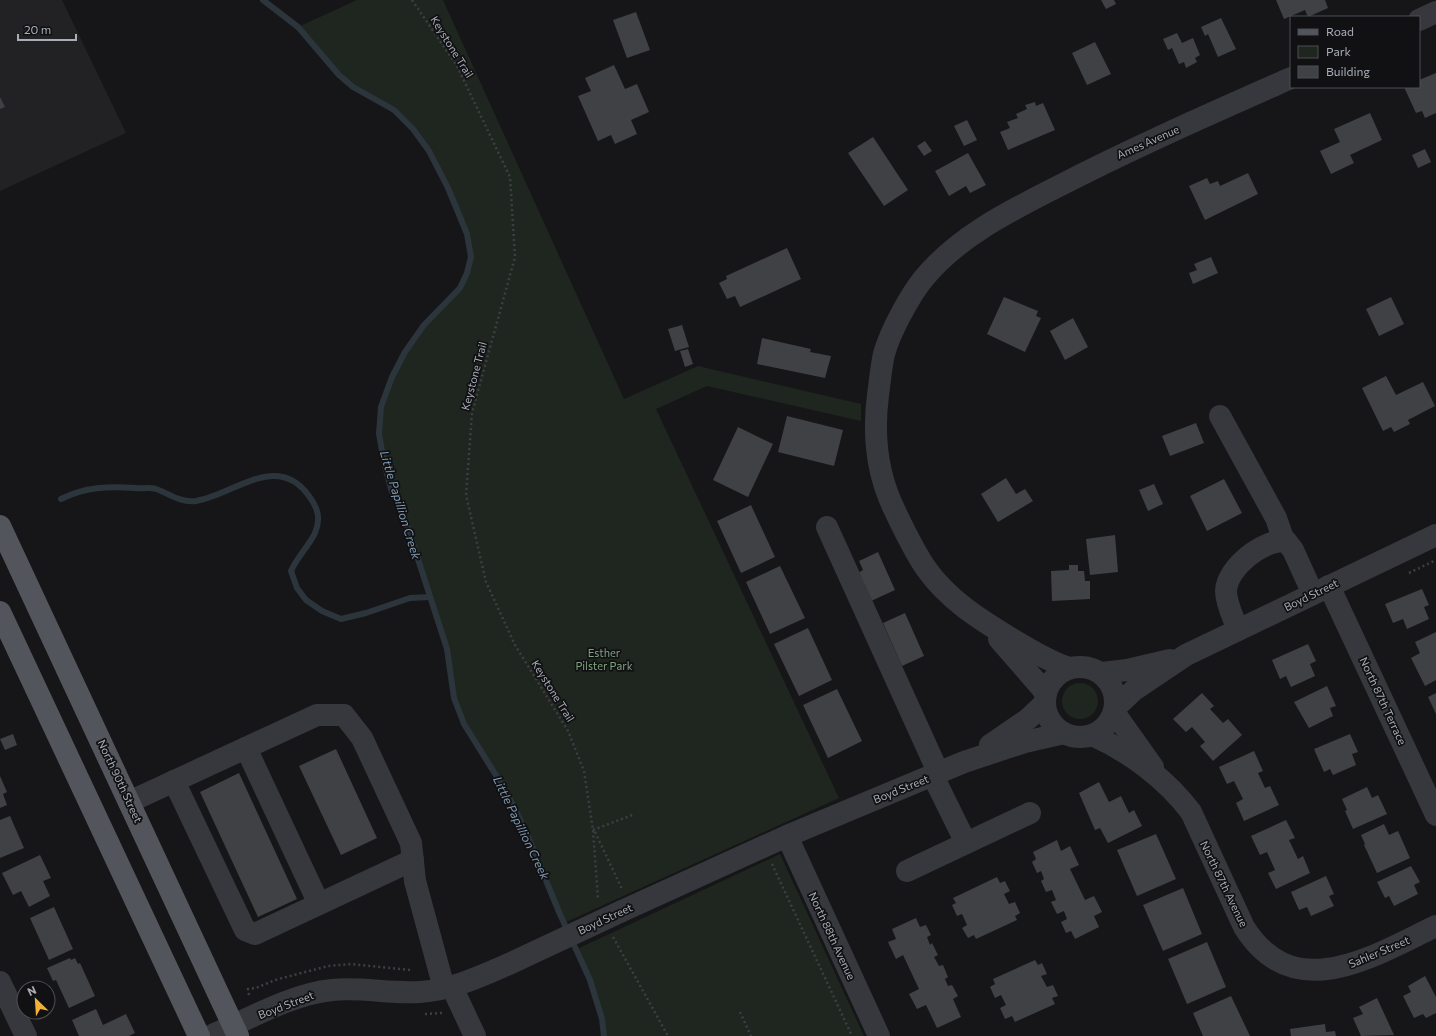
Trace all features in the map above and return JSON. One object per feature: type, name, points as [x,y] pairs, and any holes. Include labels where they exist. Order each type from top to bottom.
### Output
[{"type":"main road","name":"North 90th Street","points":[[0,526],[6,554],[130,802],[236,1031]]},
{"type":"main road","points":[[0,612],[199,1036]]},
{"type":"street","points":[[1420,20],[1436,12]]},
{"type":"street","name":"Ames Avenue","points":[[978,618],[945,591],[926,569],[914,551],[890,501],[880,473],[876,411],[885,350],[912,296],[924,278],[950,251],[982,228],[1007,213],[1114,158],[1290,78]]},
{"type":"street","points":[[1220,416],[1276,518],[1284,541],[1276,541],[1243,560],[1232,574],[1226,591],[1230,609],[1238,630]]},
{"type":"street","points":[[827,527],[966,843]]},
{"type":"street","name":"Boyd Street","points":[[210,1036],[236,1031],[302,997],[318,992],[358,988],[420,992],[448,988],[509,964],[623,902],[936,775],[964,762],[1025,742],[1064,733],[1075,737],[1092,735],[1107,725],[1114,710],[1134,690],[1186,655],[1436,535]]},
{"type":"street","name":"North 87th Terrace","points":[[1284,541],[1286,541],[1294,550],[1321,590],[1436,815]]},
{"type":"street","points":[[978,618],[1041,656],[1069,668]]},
{"type":"street","points":[[978,618],[1027,669],[1046,698],[1048,716],[1054,726],[1064,733]]},
{"type":"street","name":"Boyd Street","points":[[964,762],[1012,731],[1046,698],[1051,682],[1059,674],[1069,668],[1086,667],[1102,673],[1139,668],[1186,655]]},
{"type":"street","points":[[1102,673],[1110,682],[1115,692],[1114,710]]},
{"type":"street","name":"North 87th Avenue","points":[[1114,710],[1167,786],[1190,812],[1244,927],[1253,941],[1264,952],[1279,962],[1295,968]]},
{"type":"street","points":[[130,802],[317,715],[344,715],[365,745],[411,843],[415,881],[448,988],[475,1036]]},
{"type":"street","name":"North 87th Avenue","points":[[1092,735],[1138,761],[1167,786]]},
{"type":"street","points":[[246,748],[319,904]]},
{"type":"street","points":[[174,781],[244,930],[255,934],[413,860]]},
{"type":"street","points":[[907,871],[1030,813]]},
{"type":"street","name":"North 88th Avenue","points":[[787,836],[879,1036]]},
{"type":"street","name":"Sahler Street","points":[[1295,968],[1325,970],[1348,966],[1369,958],[1436,926]]},
{"type":"street","points":[[0,982],[26,1036]]},
{"type":"path","name":"Keystone Trail","points":[[412,0],[457,66],[510,177],[516,257],[472,413],[466,495],[486,582],[515,645],[568,731],[584,771],[593,830],[623,902]]},
{"type":"path","points":[[1408,574],[1436,560]]},
{"type":"path","points":[[593,830],[635,814]]},
{"type":"path","points":[[772,864],[852,1036]]},
{"type":"path","points":[[740,1012],[751,1036]]},
{"type":"shaded area","points":[[0,0],[62,0],[126,133],[0,191]]},
{"type":"green space","name":"Esther Pilster Park","points":[[357,0],[443,0],[624,399],[698,366],[861,404],[861,421],[707,386],[656,409],[839,798],[564,923],[526,832],[507,793],[464,724],[454,698],[447,649],[406,522],[391,489],[384,462],[379,434],[381,407],[392,377],[405,352],[424,325],[460,288],[467,273],[471,257],[467,234],[448,188],[429,151],[413,129],[394,110],[353,87],[339,75],[298,27]]},
{"type":"green space","points":[[1080,683],[1090,686],[1095,691],[1098,701],[1095,711],[1090,716],[1080,719],[1070,716],[1065,711],[1062,701],[1065,691],[1070,686]]},
{"type":"green space","points":[[780,854],[864,1036],[604,1036],[600,1013],[593,992],[575,950]]},
{"type":"building","points":[[1101,0],[1114,0],[1116,4],[1106,9]]},
{"type":"building","points":[[1276,0],[1325,0],[1328,8],[1310,16],[1308,16],[1305,10],[1284,19]]},
{"type":"building","points":[[636,12],[650,50],[627,58],[613,20]]},
{"type":"building","points":[[1221,18],[1236,49],[1218,57],[1208,34],[1205,36],[1201,27]]},
{"type":"building","points":[[1177,33],[1182,43],[1193,38],[1200,55],[1195,58],[1197,62],[1186,68],[1184,62],[1179,64],[1172,48],[1168,50],[1163,39]]},
{"type":"building","points":[[1095,42],[1111,74],[1087,85],[1072,53]]},
{"type":"building","points":[[614,65],[625,89],[637,84],[649,112],[631,120],[637,134],[615,144],[611,135],[598,141],[578,96],[591,91],[585,78]]},
{"type":"building","points":[[1436,73],[1436,113],[1425,118],[1422,111],[1416,113],[1404,88],[1420,88],[1420,80]]},
{"type":"building","points":[[0,97],[5,107],[0,109]]},
{"type":"building","points":[[1035,102],[1036,106],[1043,103],[1055,130],[1008,150],[1000,132],[1010,128],[1007,122],[1018,118],[1016,114],[1027,109],[1025,105]]},
{"type":"building","points":[[1370,113],[1382,140],[1350,155],[1354,163],[1331,174],[1320,151],[1340,142],[1334,129]]},
{"type":"building","points":[[967,120],[977,140],[964,146],[954,126]]},
{"type":"building","points":[[873,137],[908,190],[884,206],[848,153]]},
{"type":"building","points":[[925,141],[932,151],[924,156],[917,146]]},
{"type":"building","points":[[1425,149],[1431,162],[1418,168],[1412,155]]},
{"type":"building","points":[[968,153],[986,185],[970,193],[966,186],[949,196],[935,171]]},
{"type":"building","points":[[1248,173],[1258,194],[1205,220],[1189,186],[1207,178],[1210,184],[1218,181],[1220,186]]},
{"type":"building","points":[[787,248],[801,279],[740,307],[735,296],[727,299],[719,283],[727,279],[726,276]]},
{"type":"building","points":[[1211,257],[1218,273],[1193,284],[1189,273],[1197,270],[1194,264]]},
{"type":"building","points":[[1004,297],[1038,311],[1036,316],[1041,318],[1025,352],[987,334]]},
{"type":"building","points":[[1391,297],[1404,324],[1379,336],[1366,309]]},
{"type":"building","points":[[1073,318],[1088,347],[1065,360],[1050,331]]},
{"type":"building","points":[[682,325],[689,347],[675,351],[668,329]]},
{"type":"building","points":[[762,338],[811,349],[810,352],[831,356],[825,378],[757,364]]},
{"type":"building","points":[[688,349],[693,364],[685,367],[680,351]]},
{"type":"building","points":[[1386,376],[1396,395],[1423,382],[1435,406],[1408,420],[1410,424],[1394,432],[1391,427],[1383,431],[1362,388]]},
{"type":"building","points":[[787,416],[843,430],[834,466],[778,452]]},
{"type":"building","points":[[1196,423],[1204,443],[1170,456],[1162,436]]},
{"type":"building","points":[[738,427],[773,444],[748,497],[713,480]]},
{"type":"building","points":[[1006,478],[1016,494],[1025,489],[1033,501],[998,522],[981,494]]},
{"type":"building","points":[[1224,479],[1242,513],[1207,531],[1190,496]]},
{"type":"building","points":[[1154,484],[1163,504],[1148,511],[1139,490]]},
{"type":"building","points":[[751,505],[775,557],[741,573],[717,521]]},
{"type":"building","points":[[1115,535],[1118,572],[1090,575],[1086,539]]},
{"type":"building","points":[[878,552],[895,590],[871,601],[858,573],[863,570],[859,561]]},
{"type":"building","points":[[1069,565],[1078,565],[1078,571],[1084,571],[1085,581],[1090,581],[1090,599],[1052,601],[1051,571],[1069,570]]},
{"type":"building","points":[[780,566],[805,618],[770,634],[746,582]]},
{"type":"building","points":[[1422,589],[1429,605],[1424,607],[1429,619],[1407,629],[1403,619],[1393,623],[1385,604]]},
{"type":"building","points":[[905,613],[924,656],[902,666],[883,623]]},
{"type":"building","points":[[808,628],[832,680],[799,696],[774,644]]},
{"type":"building","points":[[1436,632],[1436,680],[1425,686],[1411,658],[1420,653],[1415,642]]},
{"type":"building","points":[[1308,644],[1316,661],[1310,664],[1315,676],[1291,687],[1286,676],[1280,679],[1272,660]]},
{"type":"building","points":[[1327,686],[1336,706],[1330,708],[1333,716],[1309,728],[1294,702]]},
{"type":"building","points":[[837,689],[862,741],[828,758],[803,705]]},
{"type":"building","points":[[1202,693],[1214,706],[1210,709],[1223,723],[1228,719],[1242,735],[1213,761],[1200,746],[1205,742],[1192,727],[1186,732],[1173,719]]},
{"type":"building","points":[[1436,693],[1436,714],[1428,697]]},
{"type":"building","points":[[13,734],[17,745],[5,750],[0,739]]},
{"type":"building","points":[[1350,734],[1358,752],[1352,754],[1356,765],[1333,775],[1330,769],[1324,772],[1314,749]]},
{"type":"building","points":[[336,749],[377,838],[341,855],[299,766]]},
{"type":"building","points":[[1254,751],[1263,771],[1258,773],[1265,788],[1270,786],[1279,805],[1244,821],[1236,803],[1243,799],[1234,781],[1227,784],[1219,767]]},
{"type":"building","points":[[239,773],[297,899],[258,917],[200,792]]},
{"type":"building","points":[[0,776],[7,792],[3,794],[7,805],[0,808]]},
{"type":"building","points":[[1099,782],[1109,802],[1121,796],[1129,813],[1134,810],[1142,826],[1108,843],[1100,828],[1095,830],[1079,793]]},
{"type":"building","points":[[1367,787],[1372,798],[1378,795],[1387,814],[1353,829],[1345,811],[1347,810],[1342,799]]},
{"type":"building","points":[[10,816],[24,848],[0,858],[0,820]]},
{"type":"building","points":[[1286,820],[1295,838],[1289,840],[1298,859],[1303,856],[1310,873],[1276,889],[1268,873],[1275,870],[1267,852],[1260,855],[1251,836]]},
{"type":"building","points":[[1384,824],[1389,835],[1398,831],[1410,858],[1377,873],[1361,835]]},
{"type":"building","points":[[1156,834],[1176,879],[1137,896],[1117,850]]},
{"type":"building","points":[[1057,840],[1061,851],[1070,846],[1079,865],[1070,869],[1085,900],[1094,896],[1102,912],[1094,916],[1099,927],[1075,939],[1071,931],[1066,933],[1061,922],[1067,919],[1064,911],[1057,914],[1051,902],[1056,900],[1052,890],[1046,892],[1041,881],[1044,879],[1041,871],[1037,873],[1032,862],[1036,859],[1033,852]]},
{"type":"building","points":[[40,855],[51,878],[43,881],[50,896],[29,907],[21,891],[13,895],[2,873]]},
{"type":"building","points":[[1411,866],[1420,882],[1414,885],[1418,894],[1394,906],[1389,896],[1385,898],[1377,882]]},
{"type":"building","points":[[1326,876],[1334,894],[1329,896],[1334,906],[1311,916],[1307,907],[1299,910],[1291,892]]},
{"type":"building","points":[[997,877],[1000,883],[1005,881],[1010,891],[1004,894],[1009,904],[1015,902],[1020,913],[1015,916],[1017,920],[976,939],[974,935],[968,938],[962,928],[967,925],[962,914],[957,916],[952,905],[956,903],[953,898]]},
{"type":"building","points":[[1183,888],[1202,934],[1163,951],[1143,905]]},
{"type":"building","points":[[54,907],[73,949],[49,960],[30,918]]},
{"type":"building","points":[[916,918],[920,927],[926,925],[931,935],[927,937],[930,945],[932,943],[938,955],[934,957],[939,966],[943,965],[948,977],[945,979],[948,986],[952,985],[958,996],[953,999],[961,1017],[937,1028],[926,1005],[917,1009],[909,994],[919,989],[903,955],[896,959],[888,942],[896,939],[892,929]]},
{"type":"building","points":[[1207,942],[1226,987],[1187,1004],[1168,959]]},
{"type":"building","points":[[70,958],[71,960],[75,958],[78,964],[80,963],[95,996],[69,1008],[56,980],[53,980],[47,968]]},
{"type":"building","points":[[1035,960],[1038,965],[1042,963],[1047,974],[1041,976],[1047,987],[1053,985],[1058,996],[1052,998],[1055,1004],[1015,1022],[1012,1016],[1005,1019],[1000,1008],[1006,1005],[1001,995],[995,998],[990,987],[995,984],[993,979]]},
{"type":"building","points":[[1425,976],[1436,997],[1436,1013],[1426,1018],[1423,1014],[1414,1018],[1403,996],[1411,992],[1408,986]]},
{"type":"building","points":[[1231,996],[1250,1036],[1203,1036],[1193,1013]]},
{"type":"building","points":[[1377,998],[1394,1035],[1361,1036],[1353,1018],[1363,1014],[1359,1007]]},
{"type":"building","points":[[96,1009],[103,1025],[126,1014],[135,1033],[129,1036],[79,1036],[72,1020]]},
{"type":"building","points":[[1325,1024],[1326,1032],[1335,1031],[1336,1036],[1291,1036],[1290,1029]]},
{"type":"waterway","name":"Little Papillion Creek","points":[[263,0],[298,27],[339,75],[353,87],[394,110],[413,129],[429,151],[448,188],[467,234],[471,257],[467,273],[460,288],[424,325],[405,352],[392,377],[381,407],[379,434],[391,489],[406,522],[447,649],[454,698],[464,724],[507,793],[526,832],[559,912],[590,980],[602,1019],[604,1036]]},
{"type":"waterway","points":[[61,499],[79,492],[97,488],[115,487],[154,488],[185,501],[196,501],[255,479],[269,476],[283,477],[297,483],[309,496],[315,505],[318,514],[318,523],[315,533],[291,571],[297,588],[306,600],[322,611],[341,619],[366,613],[410,598],[430,597]]}]
